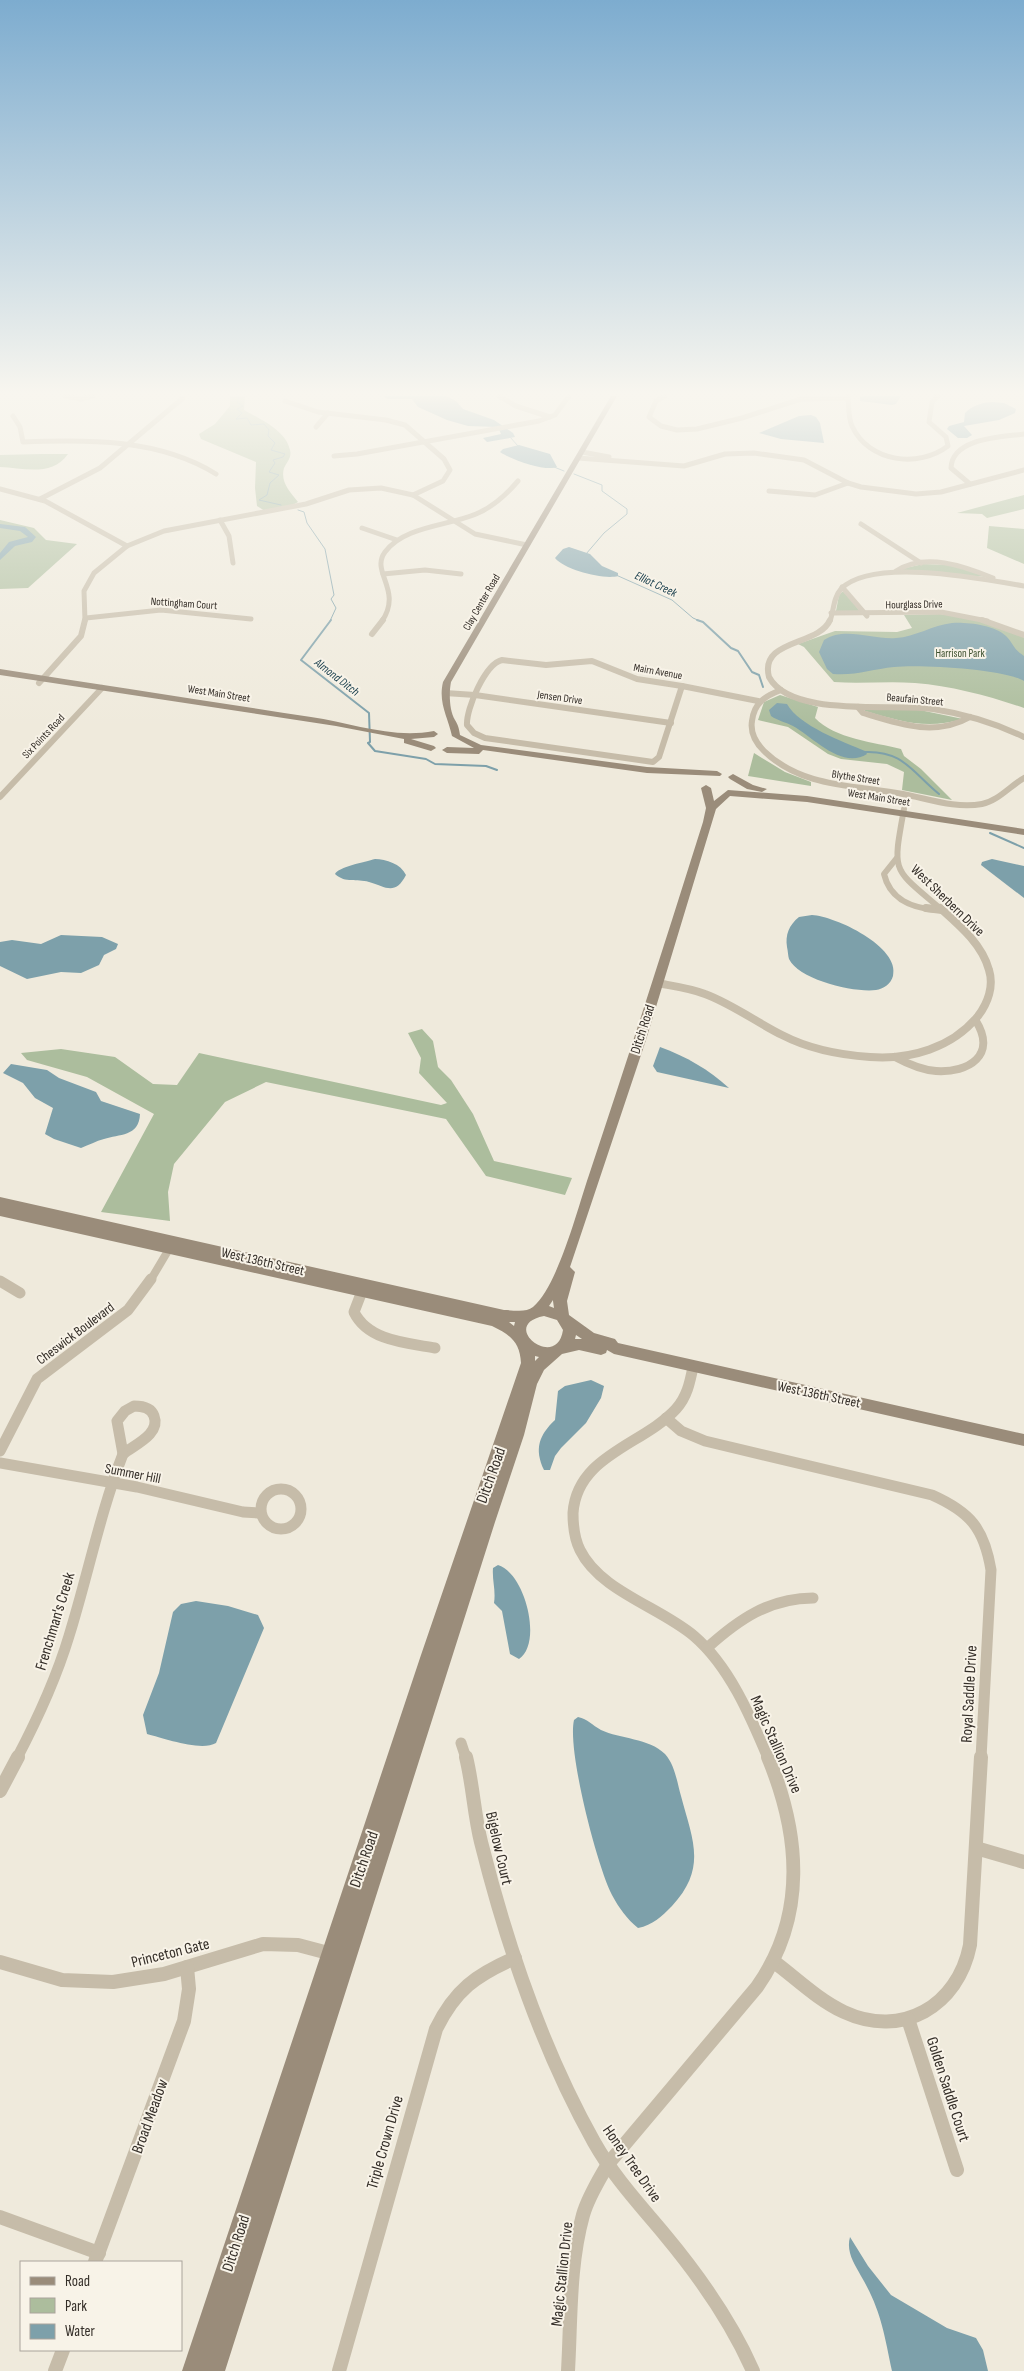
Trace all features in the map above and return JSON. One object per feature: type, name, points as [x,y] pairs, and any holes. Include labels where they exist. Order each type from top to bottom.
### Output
[{"type":"street","points":[[54,507],[127,546]]},
{"type":"street","points":[[41,681],[77,643],[84,630],[86,618],[83,599],[90,579],[115,554],[127,546],[164,531],[292,507]]},
{"type":"street","points":[[430,507],[452,522],[481,536],[526,545]]},
{"type":"street","points":[[372,634],[390,606],[391,595],[380,566],[381,557],[387,548],[397,540],[492,507]]},
{"type":"street","name":"Clay Center Road","points":[[445,693],[447,682],[549,507]]},
{"type":"street","points":[[220,520],[229,536],[233,563]]},
{"type":"street","points":[[861,524],[921,563]]},
{"type":"street","points":[[362,528],[397,540]]},
{"type":"street","points":[[896,573],[896,570],[900,568],[921,563],[960,565],[1002,583]]},
{"type":"street","points":[[383,574],[425,570],[461,574]]},
{"type":"street","points":[[758,701],[764,696],[781,690],[772,681],[768,673],[773,654],[781,648],[820,633],[828,625],[836,595],[842,588],[857,580],[896,573],[946,575],[1024,586]]},
{"type":"street","points":[[842,588],[866,616]]},
{"type":"street","name":"Nottingham Court","points":[[86,618],[161,610],[251,619]]},
{"type":"street","name":"Hourglass Drive","points":[[832,613],[866,616],[918,612],[953,614],[989,621],[1024,635]]},
{"type":"street","name":"Mairn Avenue","points":[[475,696],[496,661],[548,666],[577,660],[590,660],[606,664],[631,678],[758,701]]},
{"type":"street","name":"West Main Street","points":[[0,672],[41,681]]},
{"type":"street","name":"West Main Street","points":[[0,677],[41,681],[332,727],[415,742],[431,748],[447,750]]},
{"type":"street","points":[[442,730],[479,747],[645,762],[655,761],[659,758],[682,686]]},
{"type":"street","name":"Six Points Road","points":[[0,797],[100,690]]},
{"type":"street","name":"Beaufain Street","points":[[781,690],[811,702],[858,707],[914,707],[970,717],[1000,726],[1024,737]]},
{"type":"street","points":[[431,748],[426,742],[442,730],[445,693]]},
{"type":"street","name":"Jensen Drive","points":[[445,693],[671,723]]},
{"type":"street","points":[[475,696],[466,716],[466,724],[469,729],[485,738],[647,770],[717,774]]},
{"type":"street","name":"Blythe Street","points":[[758,701],[751,727],[759,746],[783,766],[814,779],[903,794],[934,802],[970,805],[991,801],[1024,778]]},
{"type":"street","name":"Beaufain Street","points":[[858,707],[863,713],[921,728],[945,726],[970,717]]},
{"type":"street","name":"West Main Street","points":[[377,736],[402,737],[442,730]]},
{"type":"street","points":[[447,750],[458,744],[457,737]]},
{"type":"street","points":[[447,750],[514,755],[684,778],[706,787]]},
{"type":"street","points":[[706,787],[705,780],[717,774]]},
{"type":"street","name":"West Main Street","points":[[717,774],[733,777],[755,788],[1024,832]]},
{"type":"street","points":[[711,808],[739,786],[733,777]]},
{"type":"street","name":"West Main Street","points":[[706,787],[717,793],[796,798],[1024,827]]},
{"type":"street","name":"Ditch Road","points":[[532,1314],[554,1288],[570,1250],[700,850],[711,808],[706,787]]},
{"type":"street","name":"West Sherbern Drive","points":[[657,983],[713,997],[779,1034],[809,1046],[854,1056],[895,1057],[919,1053],[942,1045],[962,1033],[976,1021],[990,994],[989,970],[974,940],[907,881],[900,872],[895,850],[903,812]]},
{"type":"street","points":[[896,859],[884,874],[885,883],[892,893],[919,908],[942,910]]},
{"type":"street","points":[[895,1057],[913,1066],[934,1071],[953,1070],[969,1065],[981,1054],[986,1042],[983,1029],[976,1021]]},
{"type":"street","name":"West 136th Street","points":[[0,1202],[171,1245]]},
{"type":"street","name":"West 136th Street","points":[[0,1211],[171,1245],[363,1288],[504,1316],[532,1314]]},
{"type":"street","name":"Cheswick Boulevard","points":[[0,1451],[37,1379],[128,1310],[149,1284],[171,1245]]},
{"type":"street","name":"Ditch Road","points":[[565,1319],[560,1301],[571,1262],[570,1250]]},
{"type":"street","points":[[0,1281],[20,1293]]},
{"type":"street","points":[[363,1288],[354,1312],[355,1318],[365,1329],[376,1334],[435,1348]]},
{"type":"street","name":"West 136th Street","points":[[363,1288],[499,1323],[524,1343]]},
{"type":"street","points":[[551,1311],[565,1319],[570,1336],[558,1350],[540,1352],[524,1343],[519,1327],[532,1314],[551,1311]]},
{"type":"street","name":"West 136th Street","points":[[565,1319],[590,1337],[610,1343],[614,1348],[1024,1440]]},
{"type":"street","name":"Ditch Road","points":[[214,2371],[338,1957],[525,1372],[529,1358],[524,1343]]},
{"type":"street","name":"West 136th Street","points":[[558,1350],[580,1344],[608,1351],[614,1348]]},
{"type":"street","name":"Ditch Road","points":[[193,2371],[338,1957],[517,1435],[530,1383],[539,1366],[558,1350]]},
{"type":"street","name":"Magic Stallion Drive","points":[[568,2371],[577,2244],[584,2214],[608,2164],[766,1974],[788,1923],[795,1881],[796,1855],[789,1814],[774,1772],[734,1690],[707,1648],[671,1618],[605,1580],[582,1553],[574,1527],[576,1496],[594,1467],[666,1418],[686,1394],[693,1367]]},
{"type":"street","points":[[134,1406],[143,1406],[151,1410],[156,1419],[151,1434],[123,1454],[115,1424],[119,1417],[134,1406]]},
{"type":"street","name":"Royal Saddle Drive","points":[[666,1418],[681,1431],[705,1441],[932,1495],[962,1510],[978,1528],[988,1549],[991,1570],[972,1934],[963,1971],[954,1988],[943,2000],[929,2010],[908,2019],[887,2024],[845,2013],[773,1961]]},
{"type":"street","name":"Frenchman's Creek","points":[[0,1791],[62,1660],[111,1483],[123,1454]]},
{"type":"street","name":"Summer Hill","points":[[0,1463],[111,1483],[243,1512],[259,1513]]},
{"type":"street","points":[[707,1648],[736,1624],[762,1607],[786,1598],[814,1598]]},
{"type":"street","name":"Bigelow Court","points":[[461,1743],[467,1763],[475,1815],[489,1875],[515,1958]]},
{"type":"street","points":[[976,1848],[1024,1862]]},
{"type":"street","name":"Princeton Gate","points":[[0,1962],[62,1980],[104,1982],[136,1980],[263,1944],[279,1942],[338,1957]]},
{"type":"street","name":"Honey Tree Drive","points":[[515,1958],[539,2028],[594,2143],[608,2164],[721,2308],[737,2336],[752,2371]]},
{"type":"street","name":"Triple Crown Drive","points":[[339,2371],[429,2047],[440,2017],[452,1998],[466,1985],[489,1970],[515,1958]]},
{"type":"street","name":"Broad Meadow","points":[[97,2257],[184,2021],[189,1989],[187,1967]]},
{"type":"street","name":"Golden Saddle Court","points":[[908,2019],[958,2170]]},
{"type":"street","points":[[0,2217],[97,2257]]},
{"type":"street","points":[[55,2371],[62,2351]]},
{"type":"green space","points":[[258,507],[288,507],[265,511]]},
{"type":"green space","points":[[981,507],[1024,507],[1024,509],[987,518],[982,514],[957,513]]},
{"type":"green space","points":[[0,520],[34,528],[46,540],[77,544],[28,588],[0,589]]},
{"type":"green space","points":[[989,526],[1024,529],[1024,564],[987,548]]},
{"type":"green space","points":[[923,564],[951,565],[988,577],[900,571],[901,569]]},
{"type":"green space","points":[[842,592],[860,611],[836,611],[839,595]]},
{"type":"green space","name":"Harrison Park","points":[[940,614],[970,618],[1024,637],[1024,708],[970,692],[929,684],[834,682],[804,647],[798,644],[835,631],[897,632],[912,628],[904,615]]},
{"type":"green space","points":[[780,695],[818,707],[815,718],[833,731],[855,739],[901,749],[904,756],[921,769],[952,800],[902,790],[904,772],[887,764],[841,759],[828,754],[788,727],[758,720],[764,702]]},
{"type":"green space","points":[[864,709],[915,709],[963,719],[937,724],[913,723],[878,715]]},
{"type":"green space","points":[[754,753],[785,772],[811,782],[811,786],[748,776]]},
{"type":"green space","points":[[422,1029],[433,1041],[438,1067],[451,1080],[473,1114],[494,1161],[572,1178],[565,1195],[486,1176],[446,1119],[266,1082],[225,1102],[174,1164],[168,1192],[170,1221],[101,1212],[154,1114],[87,1077],[27,1060],[21,1053],[61,1049],[115,1057],[153,1084],[177,1085],[199,1053],[441,1105],[447,1103],[419,1073],[421,1058],[408,1033]]},
{"type":"water","points":[[569,547],[590,554],[602,566],[618,573],[618,576],[604,577],[585,573],[567,566],[555,558],[563,549]]},
{"type":"water","points":[[952,623],[988,627],[1006,636],[1017,651],[1024,656],[1024,681],[999,673],[961,668],[922,666],[894,667],[856,673],[833,674],[827,669],[819,652],[824,640],[841,634],[896,638],[910,636]]},
{"type":"water","points":[[777,703],[787,704],[793,712],[811,726],[865,751],[867,754],[857,758],[848,758],[828,750],[793,726],[771,716],[769,710]]},
{"type":"water","points":[[375,859],[393,863],[404,871],[406,875],[398,886],[385,888],[369,882],[343,879],[335,874],[346,867]]},
{"type":"water","points":[[992,859],[1024,866],[1024,898],[981,865],[982,862]]},
{"type":"water","points":[[812,915],[850,927],[877,944],[887,954],[893,965],[893,976],[889,984],[876,990],[842,987],[815,979],[795,966],[788,956],[788,931],[799,917]]},
{"type":"water","points":[[61,935],[102,937],[118,944],[116,949],[104,955],[99,965],[81,973],[61,972],[27,979],[0,966],[0,942],[12,940],[41,944]]},
{"type":"water","points":[[660,1047],[697,1064],[729,1088],[657,1072],[653,1066]]},
{"type":"water","points":[[11,1064],[47,1070],[59,1078],[96,1092],[101,1101],[140,1114],[139,1121],[132,1131],[81,1148],[54,1139],[45,1134],[53,1108],[35,1098],[23,1083],[3,1073]]},
{"type":"water","points":[[591,1380],[604,1386],[601,1398],[586,1423],[555,1456],[550,1470],[544,1470],[539,1455],[540,1443],[545,1431],[555,1420],[558,1391],[565,1386]]},
{"type":"water","points":[[498,1565],[508,1571],[516,1581],[528,1609],[530,1639],[526,1651],[519,1659],[510,1654],[502,1611],[494,1603],[493,1568]]},
{"type":"water","points":[[196,1601],[228,1606],[258,1615],[264,1628],[216,1743],[201,1746],[147,1734],[143,1715],[159,1673],[173,1612],[181,1604]]},
{"type":"water","points":[[578,1717],[601,1730],[643,1742],[658,1749],[668,1758],[675,1774],[693,1841],[693,1866],[690,1879],[672,1906],[656,1920],[643,1927],[638,1928],[617,1904],[599,1860],[585,1808],[575,1756],[574,1720]]},
{"type":"water","points":[[850,2237],[868,2266],[891,2295],[947,2328],[976,2338],[983,2350],[988,2371],[892,2371],[877,2311],[868,2288],[850,2253]]},
{"type":"waterway","name":"Elliot Creek","points":[[586,554],[604,533],[627,514],[627,509],[624,507]]},
{"type":"waterway","name":"Almond Ditch","points":[[298,510],[304,512],[307,523],[325,549],[334,595],[331,599],[336,608],[330,621]]},
{"type":"waterway","points":[[0,526],[23,529],[30,533],[32,537],[29,540],[12,544],[0,558]]},
{"type":"waterway","name":"Elliot Creek","points":[[616,575],[672,600],[693,618],[700,621]]},
{"type":"waterway","name":"Almond Ditch","points":[[331,620],[301,660],[369,713],[370,742],[368,743],[375,751],[426,759],[435,764],[486,766],[497,770]]},
{"type":"waterway","name":"Elliot Creek","points":[[700,621],[731,648],[738,651],[752,672],[759,675],[763,687]]},
{"type":"waterway","name":"Elliot Creek","points":[[864,752],[877,752],[898,759],[939,794]]},
{"type":"waterway","name":"Elliot Creek","points":[[990,833],[1024,848]]}]
